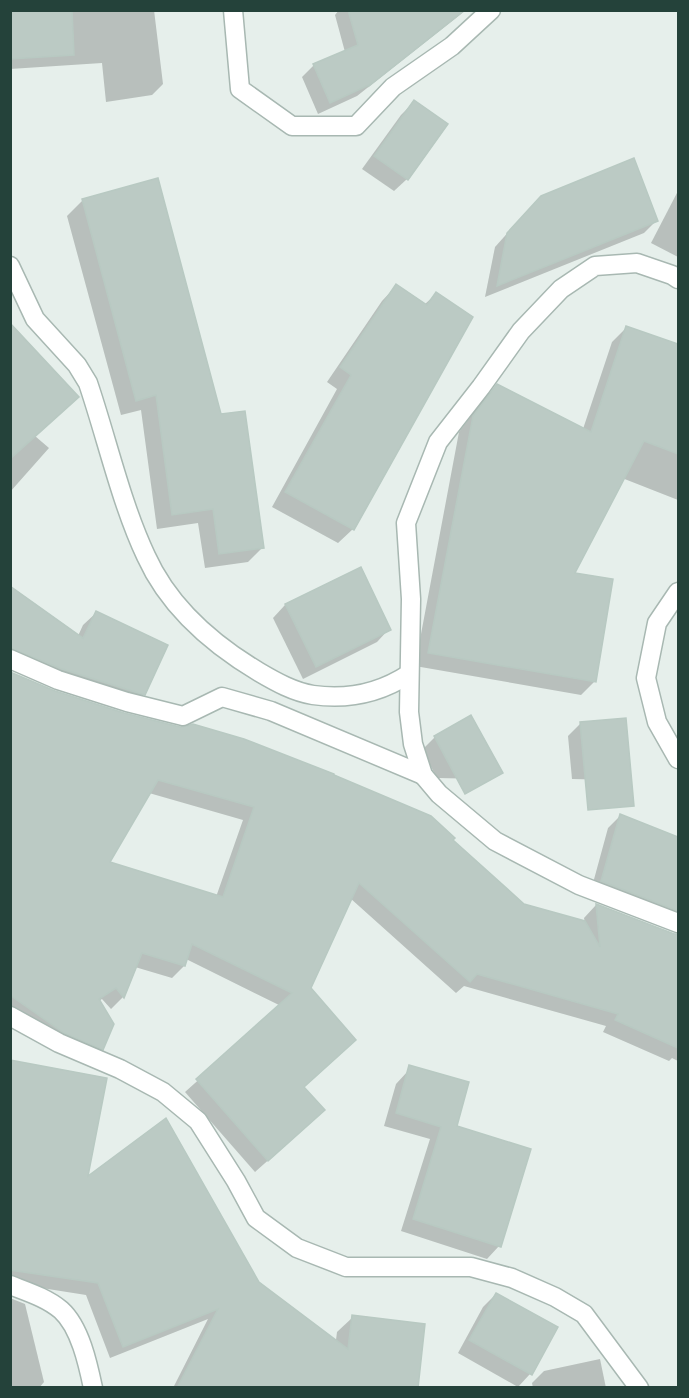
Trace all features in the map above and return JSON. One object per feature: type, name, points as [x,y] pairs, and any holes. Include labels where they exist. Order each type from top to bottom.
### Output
[{"type":"street","points":[[233,10],[240,89],[292,126],[356,126],[393,87],[452,46],[491,10]]},
{"type":"street","points":[[678,279],[638,262],[595,266],[561,289],[520,331],[482,387],[438,442],[406,523],[411,599],[408,712],[413,744],[423,775],[439,794],[495,841],[579,885],[678,923]]},
{"type":"street","points":[[10,266],[35,320],[77,365],[88,383],[127,508],[146,557],[167,593],[185,615],[206,635],[247,665],[280,684],[311,695],[353,696],[376,691],[409,674]]},
{"type":"street","points":[[678,592],[657,623],[646,678],[657,722],[678,759]]},
{"type":"street","points":[[10,659],[58,680],[127,702],[183,716],[222,698],[247,703],[423,775]]},
{"type":"street","points":[[10,1016],[60,1043],[120,1069],[163,1092],[198,1121],[236,1181],[256,1218],[297,1248],[346,1267],[471,1267],[512,1278],[555,1297],[584,1314],[639,1388]]},
{"type":"street","points":[[10,1285],[35,1294],[62,1311],[76,1331],[93,1388]]},
{"type":"building","points":[[10,10],[72,10],[74,55],[10,59]]},
{"type":"building","points":[[348,10],[465,10],[369,86],[330,103],[313,64],[358,45]]},
{"type":"building","points":[[414,100],[448,124],[408,180],[374,156]]},
{"type":"building","points":[[634,158],[658,221],[497,286],[507,233],[541,196]]},
{"type":"building","points":[[158,178],[221,414],[245,411],[264,548],[219,554],[213,509],[172,515],[156,395],[136,401],[82,199]]},
{"type":"building","points":[[396,284],[427,305],[436,292],[473,317],[354,530],[285,492],[351,375],[340,367]]},
{"type":"building","points":[[10,323],[79,397],[10,459]]},
{"type":"building","points":[[626,326],[678,344],[678,454],[644,441],[575,573],[613,579],[596,682],[428,653],[473,416],[497,384],[591,432]]},
{"type":"building","points":[[361,567],[391,630],[316,667],[285,604]]},
{"type":"building","points":[[10,586],[83,638],[96,611],[168,645],[145,695],[62,669],[10,648]]},
{"type":"building","points":[[10,672],[55,691],[124,713],[180,727],[193,724],[244,739],[334,774],[431,816],[455,838],[453,840],[524,904],[585,921],[600,947],[596,904],[678,934],[678,1048],[615,1020],[618,1014],[477,974],[470,982],[359,883],[311,988],[356,1040],[304,1087],[325,1110],[268,1161],[196,1079],[292,993],[192,944],[185,966],[142,953],[124,998],[116,988],[99,999],[114,1024],[103,1050],[64,1033],[10,995]],"holes":[[[158,780],[254,807],[223,897],[110,862]]]},
{"type":"building","points":[[471,715],[503,773],[465,794],[434,736]]},
{"type":"building","points":[[626,718],[634,806],[588,810],[580,722]]},
{"type":"building","points":[[620,814],[678,837],[678,911],[601,881]]},
{"type":"building","points":[[10,1060],[107,1078],[88,1176],[166,1118],[259,1282],[348,1349],[352,1315],[425,1324],[418,1388],[177,1388],[218,1309],[123,1347],[98,1283],[10,1270]]},
{"type":"building","points":[[409,1065],[469,1082],[457,1126],[531,1149],[501,1247],[413,1219],[441,1127],[396,1113]]},
{"type":"building","points":[[496,1293],[558,1327],[532,1375],[469,1340]]}]
